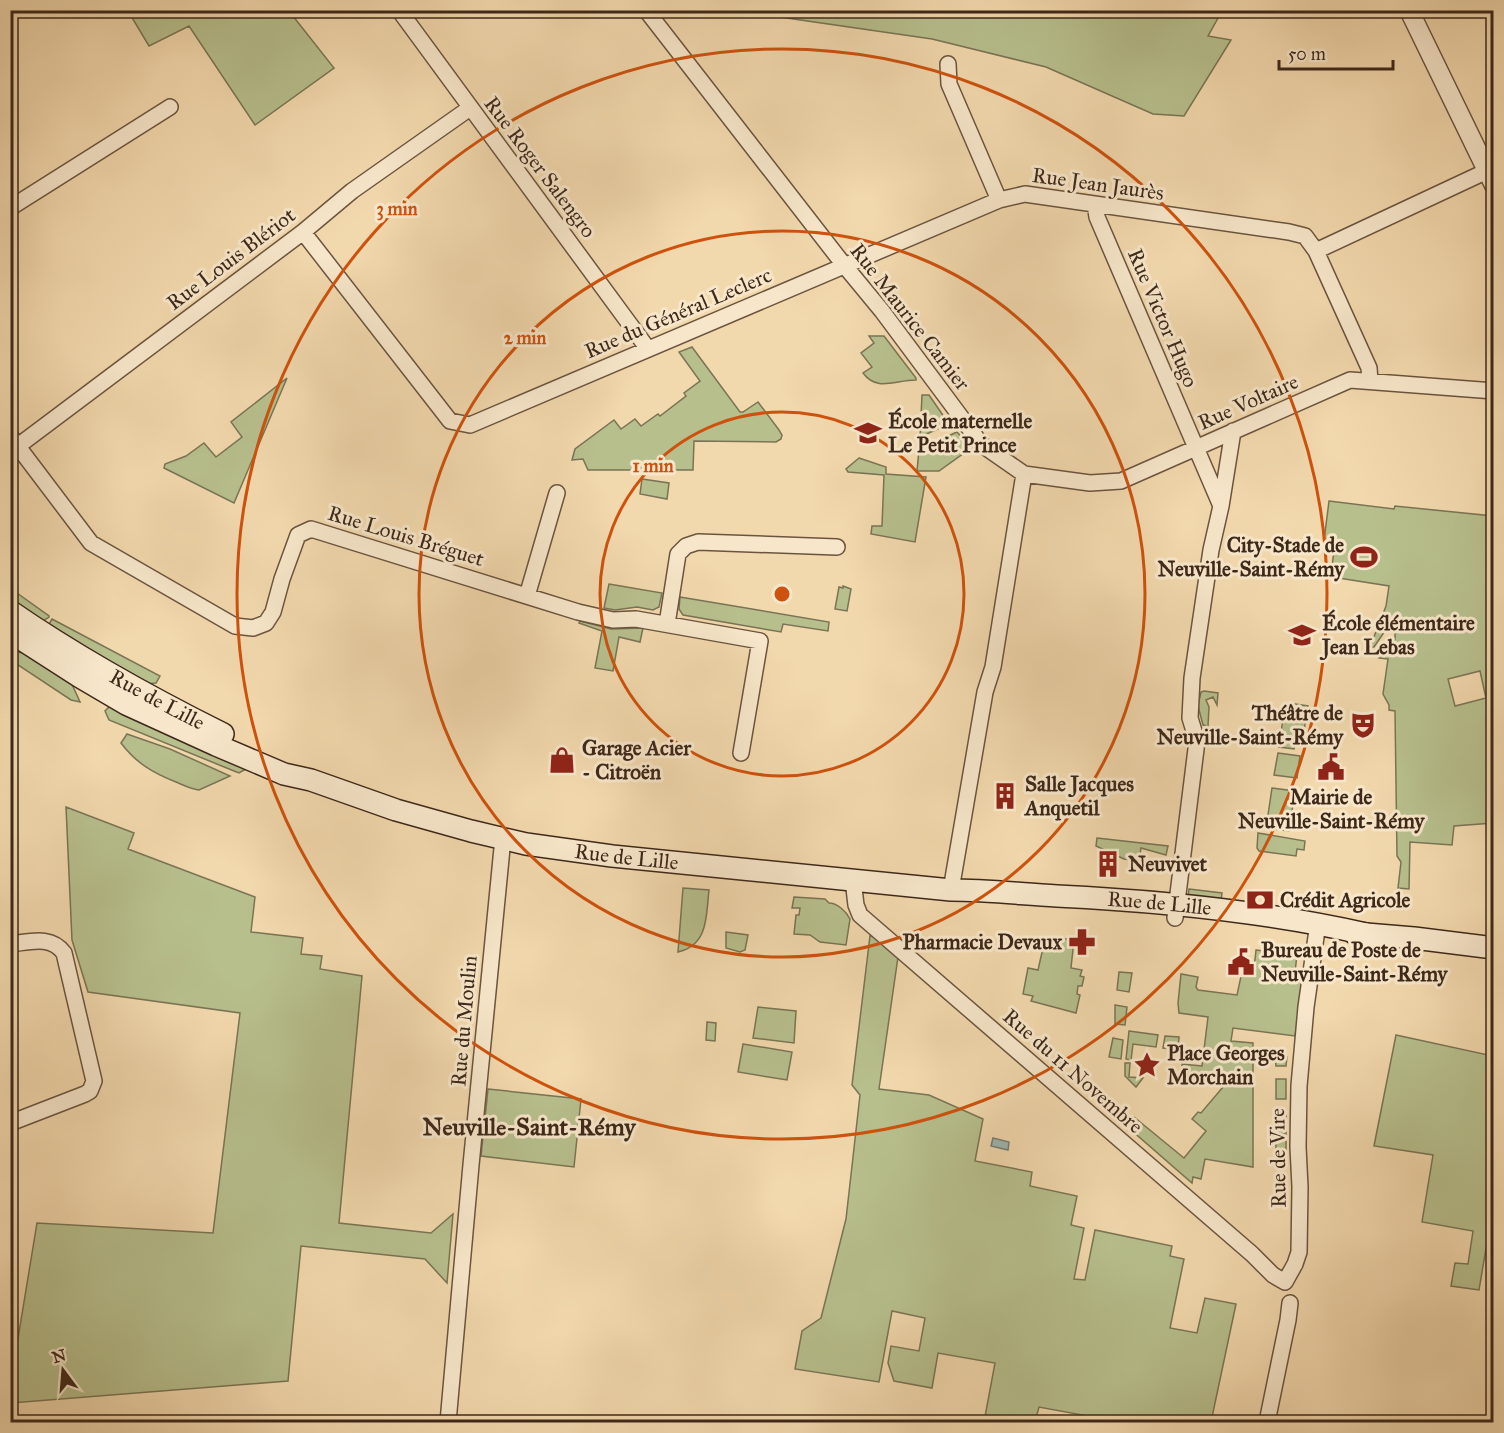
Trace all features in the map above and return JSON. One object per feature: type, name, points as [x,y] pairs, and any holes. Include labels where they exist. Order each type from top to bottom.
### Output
[{"type":"main road","name":"Rue de Lille","points":[[10,611],[139,692],[291,766],[311,780]]},
{"type":"main road","name":"Rue de Lille","points":[[10,632],[73,673],[137,710],[284,774],[311,780],[396,810],[526,844],[612,856],[951,890],[981,890],[1176,911],[1251,912],[1318,928],[1494,948]]},
{"type":"street","name":"Rue Roger Salengro","points":[[399,10],[648,349]]},
{"type":"street","name":"Rue Maurice Camier","points":[[646,10],[889,320],[981,444],[1024,474]]},
{"type":"street","points":[[1370,381],[1369,368],[1316,251],[1490,178],[1410,12]]},
{"type":"street","points":[[948,64],[949,84],[999,200]]},
{"type":"street","points":[[10,207],[170,107]]},
{"type":"street","name":"Rue Louis Blériot","points":[[14,441],[303,232],[352,191],[470,108]]},
{"type":"street","name":"Rue Jean Jaurès","points":[[844,265],[999,200],[1025,194],[1289,232],[1305,236],[1316,251]]},
{"type":"street","name":"Rue Victor Hugo","points":[[1095,204],[1097,217],[1221,506]]},
{"type":"street","name":"Rue du Général Leclerc","points":[[303,232],[450,421],[470,425],[844,265]]},
{"type":"street","name":"Rue Voltaire","points":[[1024,474],[1090,483],[1121,481],[1350,380],[1494,391]]},
{"type":"street","points":[[1176,911],[1197,741],[1190,718],[1192,678],[1211,550],[1221,506],[1233,431]]},
{"type":"street","name":"Rue Louis Bréguet","points":[[14,441],[91,543],[235,626],[253,628],[266,623],[273,612],[298,536],[311,529],[527,596],[613,620],[636,619],[760,641],[741,753]]},
{"type":"street","points":[[951,890],[985,692],[993,667],[1024,474]]},
{"type":"street","points":[[527,596],[557,494]]},
{"type":"street","points":[[667,624],[678,554],[686,546],[698,542],[837,547]]},
{"type":"street","name":"Rue du Moulin","points":[[448,1422],[504,838]]},
{"type":"street","name":"Rue du 11 Novembre","points":[[853,880],[856,905],[860,915],[1252,1254],[1273,1275],[1285,1282]]},
{"type":"street","name":"Rue de Vire","points":[[1285,1282],[1299,1252],[1299,1086],[1306,1007],[1318,928]]},
{"type":"street","points":[[10,944],[48,941],[58,946],[64,953],[94,1081],[90,1091],[85,1094],[10,1123]]},
{"type":"street","points":[[1267,1422],[1290,1304]]},
{"type":"green space","points":[[128,11],[289,11],[334,68],[255,125],[189,26],[149,46]]},
{"type":"green space","points":[[778,11],[1222,11],[1208,36],[1231,40],[1184,116],[1153,114],[1046,67],[932,39],[780,17]]},
{"type":"green space","points":[[869,336],[884,336],[916,380],[880,384],[868,379],[863,373],[872,367],[861,353],[874,343]]},
{"type":"green space","points":[[692,347],[740,412],[758,402],[779,430],[782,435],[781,439],[776,442],[694,441],[693,470],[588,470],[583,459],[572,460],[575,449],[614,420],[621,429],[635,419],[641,426],[658,414],[660,416],[686,396],[684,393],[700,381],[679,352]]},
{"type":"green space","points":[[287,378],[234,503],[164,468],[165,464],[186,456],[204,443],[216,457],[242,437],[231,422]]},
{"type":"green space","points":[[922,395],[929,395],[949,424],[920,437]]},
{"type":"green space","points":[[957,432],[971,448],[939,471],[917,471],[919,449]]},
{"type":"green space","points":[[859,458],[886,467],[886,474],[926,477],[915,542],[871,534],[872,526],[882,526],[884,475],[848,472],[846,469]]},
{"type":"green space","points":[[642,479],[669,483],[667,499],[640,494]]},
{"type":"green space","points":[[1329,501],[1394,509],[1395,506],[1493,516],[1493,823],[1454,826],[1452,845],[1410,842],[1409,889],[1398,888],[1401,862],[1397,856],[1395,711],[1389,710],[1383,694],[1388,659],[1379,658],[1395,639],[1395,626],[1389,625],[1374,647],[1370,647],[1386,606],[1389,586],[1319,575],[1320,573],[1331,574],[1335,543],[1324,541]],"holes":[[[1480,671],[1486,698],[1455,706],[1448,679]]]},
{"type":"green space","points":[[609,584],[662,593],[659,607],[653,610],[637,607],[615,610],[604,608]]},
{"type":"green space","points":[[843,586],[851,589],[847,611],[835,609],[839,587],[843,588]]},
{"type":"green space","points":[[10,588],[49,617],[43,621],[11,598]]},
{"type":"green space","points":[[680,597],[829,622],[828,631],[783,624],[781,632],[683,615],[679,609]]},
{"type":"green space","points":[[52,619],[160,676],[156,683],[146,684],[49,624]]},
{"type":"green space","points":[[580,621],[611,629],[643,628],[640,642],[619,637],[613,671],[595,668],[602,631],[579,623]]},
{"type":"green space","points":[[15,652],[26,653],[71,682],[80,702],[71,700],[18,665],[12,660]]},
{"type":"green space","points":[[1201,692],[1218,693],[1217,705],[1213,697],[1206,700],[1209,707],[1208,726],[1203,725],[1198,706]]},
{"type":"green space","points":[[1285,704],[1308,706],[1302,743],[1295,742],[1294,749],[1279,747]]},
{"type":"green space","points":[[111,705],[246,769],[239,773],[109,720],[105,711]]},
{"type":"green space","points":[[127,734],[170,749],[230,776],[199,790],[184,786],[152,771],[139,762],[121,743]]},
{"type":"green space","points":[[1278,753],[1300,756],[1297,778],[1274,775]]},
{"type":"green space","points":[[1272,788],[1295,791],[1289,831],[1266,828]]},
{"type":"green space","points":[[66,807],[134,833],[128,849],[255,897],[251,932],[303,938],[301,954],[322,956],[320,969],[362,976],[339,1223],[431,1233],[453,1214],[447,1283],[425,1259],[301,1246],[288,1381],[11,1403],[11,1381],[37,1223],[213,1233],[240,1013],[88,992],[72,940]]},
{"type":"green space","points":[[1258,833],[1305,841],[1304,850],[1297,849],[1296,856],[1259,851],[1257,848]]},
{"type":"green space","points":[[1097,838],[1168,846],[1166,855],[1141,848],[1139,861],[1124,859],[1096,846]]},
{"type":"green space","points":[[683,888],[709,890],[706,919],[701,936],[696,943],[678,952]]},
{"type":"green space","points":[[1189,889],[1222,893],[1221,901],[1188,898]]},
{"type":"green space","points":[[794,897],[825,899],[844,910],[850,919],[846,945],[820,942],[810,935],[794,934],[796,915],[799,915],[800,908],[792,908]]},
{"type":"green space","points":[[726,932],[748,935],[745,950],[740,952],[726,948]]},
{"type":"green space","points":[[870,936],[875,937],[898,957],[879,1089],[929,1095],[983,1119],[975,1161],[1032,1172],[1030,1186],[1077,1196],[1071,1225],[1084,1228],[1074,1279],[1085,1280],[1095,1230],[1172,1246],[1170,1256],[1184,1259],[1170,1328],[1197,1333],[1205,1298],[1236,1304],[1211,1422],[1087,1422],[1088,1416],[1039,1407],[1035,1422],[984,1422],[995,1363],[938,1353],[932,1388],[894,1381],[888,1363],[891,1346],[919,1351],[925,1318],[892,1311],[879,1382],[795,1369],[802,1331],[821,1318],[846,1219],[860,1095],[852,1085]]},
{"type":"green space","points":[[1049,937],[1074,940],[1071,968],[1082,970],[1080,976],[1084,977],[1082,986],[1078,986],[1077,994],[1080,995],[1076,1013],[1031,1001],[1033,996],[1023,994],[1028,968],[1038,970],[1045,939]]},
{"type":"green space","points":[[1256,950],[1297,955],[1294,981],[1303,983],[1295,1036],[1233,1028],[1231,1041],[1253,1043],[1253,1167],[1205,1159],[1201,1179],[1193,1177],[1192,1183],[1130,1129],[1129,1124],[1134,1117],[1184,1158],[1206,1131],[1192,1119],[1198,1112],[1201,1113],[1223,1087],[1206,1072],[1198,1080],[1182,1066],[1182,1064],[1202,1066],[1208,1017],[1179,1013],[1181,974],[1198,977],[1196,987],[1198,990],[1237,995],[1243,967],[1254,969]]},
{"type":"green space","points":[[1119,972],[1132,973],[1129,992],[1117,990]]},
{"type":"green space","points":[[1115,1005],[1127,1007],[1125,1025],[1115,1024]]},
{"type":"green space","points":[[758,1007],[796,1011],[794,1043],[753,1038]]},
{"type":"green space","points":[[707,1022],[716,1023],[715,1041],[706,1040]]},
{"type":"green space","points":[[1129,1031],[1158,1035],[1156,1047],[1133,1044],[1131,1060],[1126,1059]]},
{"type":"green space","points":[[1396,1035],[1493,1056],[1493,1207],[1479,1290],[1451,1286],[1455,1263],[1468,1264],[1473,1231],[1422,1222],[1433,1155],[1374,1146]]},
{"type":"green space","points":[[1165,1036],[1179,1037],[1178,1050],[1163,1048]]},
{"type":"green space","points":[[1113,1038],[1123,1040],[1121,1059],[1109,1057]]},
{"type":"green space","points":[[743,1044],[792,1052],[787,1080],[738,1072]]},
{"type":"green space","points":[[1268,1055],[1287,1057],[1286,1066],[1276,1066],[1275,1059],[1268,1058]]},
{"type":"green space","points":[[1125,1063],[1130,1063],[1129,1077],[1143,1078],[1136,1087],[1125,1076]]},
{"type":"green space","points":[[1276,1079],[1286,1079],[1286,1099],[1276,1099]]},
{"type":"green space","points":[[488,1089],[581,1099],[574,1167],[481,1156]]},
{"type":"green space","points":[[1276,1112],[1286,1112],[1286,1134],[1276,1134]]},
{"type":"green space","points":[[1276,1139],[1286,1140],[1286,1158],[1276,1158]]},
{"type":"water","points":[[993,1138],[1009,1142],[1008,1150],[991,1146]]},
{"type":"place","name":"École maternelle Le Petit Prince","points":[[868,433]]},
{"type":"place","name":"City-Stade de Neuville-Saint-Rémy","points":[[1364,557]]},
{"type":"place","name":"École élémentaire Jean Lebas","points":[[1302,635]]},
{"type":"place","name":"Théâtre de Neuville-Saint-Rémy","points":[[1363,725]]},
{"type":"place","name":"Garage Acier - Citroën","points":[[562,760]]},
{"type":"place","name":"Mairie de Neuville-Saint-Rémy","points":[[1331,767]]},
{"type":"place","name":"Salle Jacques Anquetil","points":[[1005,796]]},
{"type":"place","name":"Neuvivet","points":[[1108,864]]},
{"type":"place","name":"Crédit Agricole","points":[[1260,900]]},
{"type":"place","name":"Pharmacie Devaux","points":[[1082,942]]},
{"type":"place","name":"Bureau de Poste de Neuville-Saint-Rémy","points":[[1241,962]]},
{"type":"place","name":"Place Georges Morchain","points":[[1147,1065]]},
{"type":"district","name":"Neuville-Saint-Rémy","points":[[529,1127]]}]
